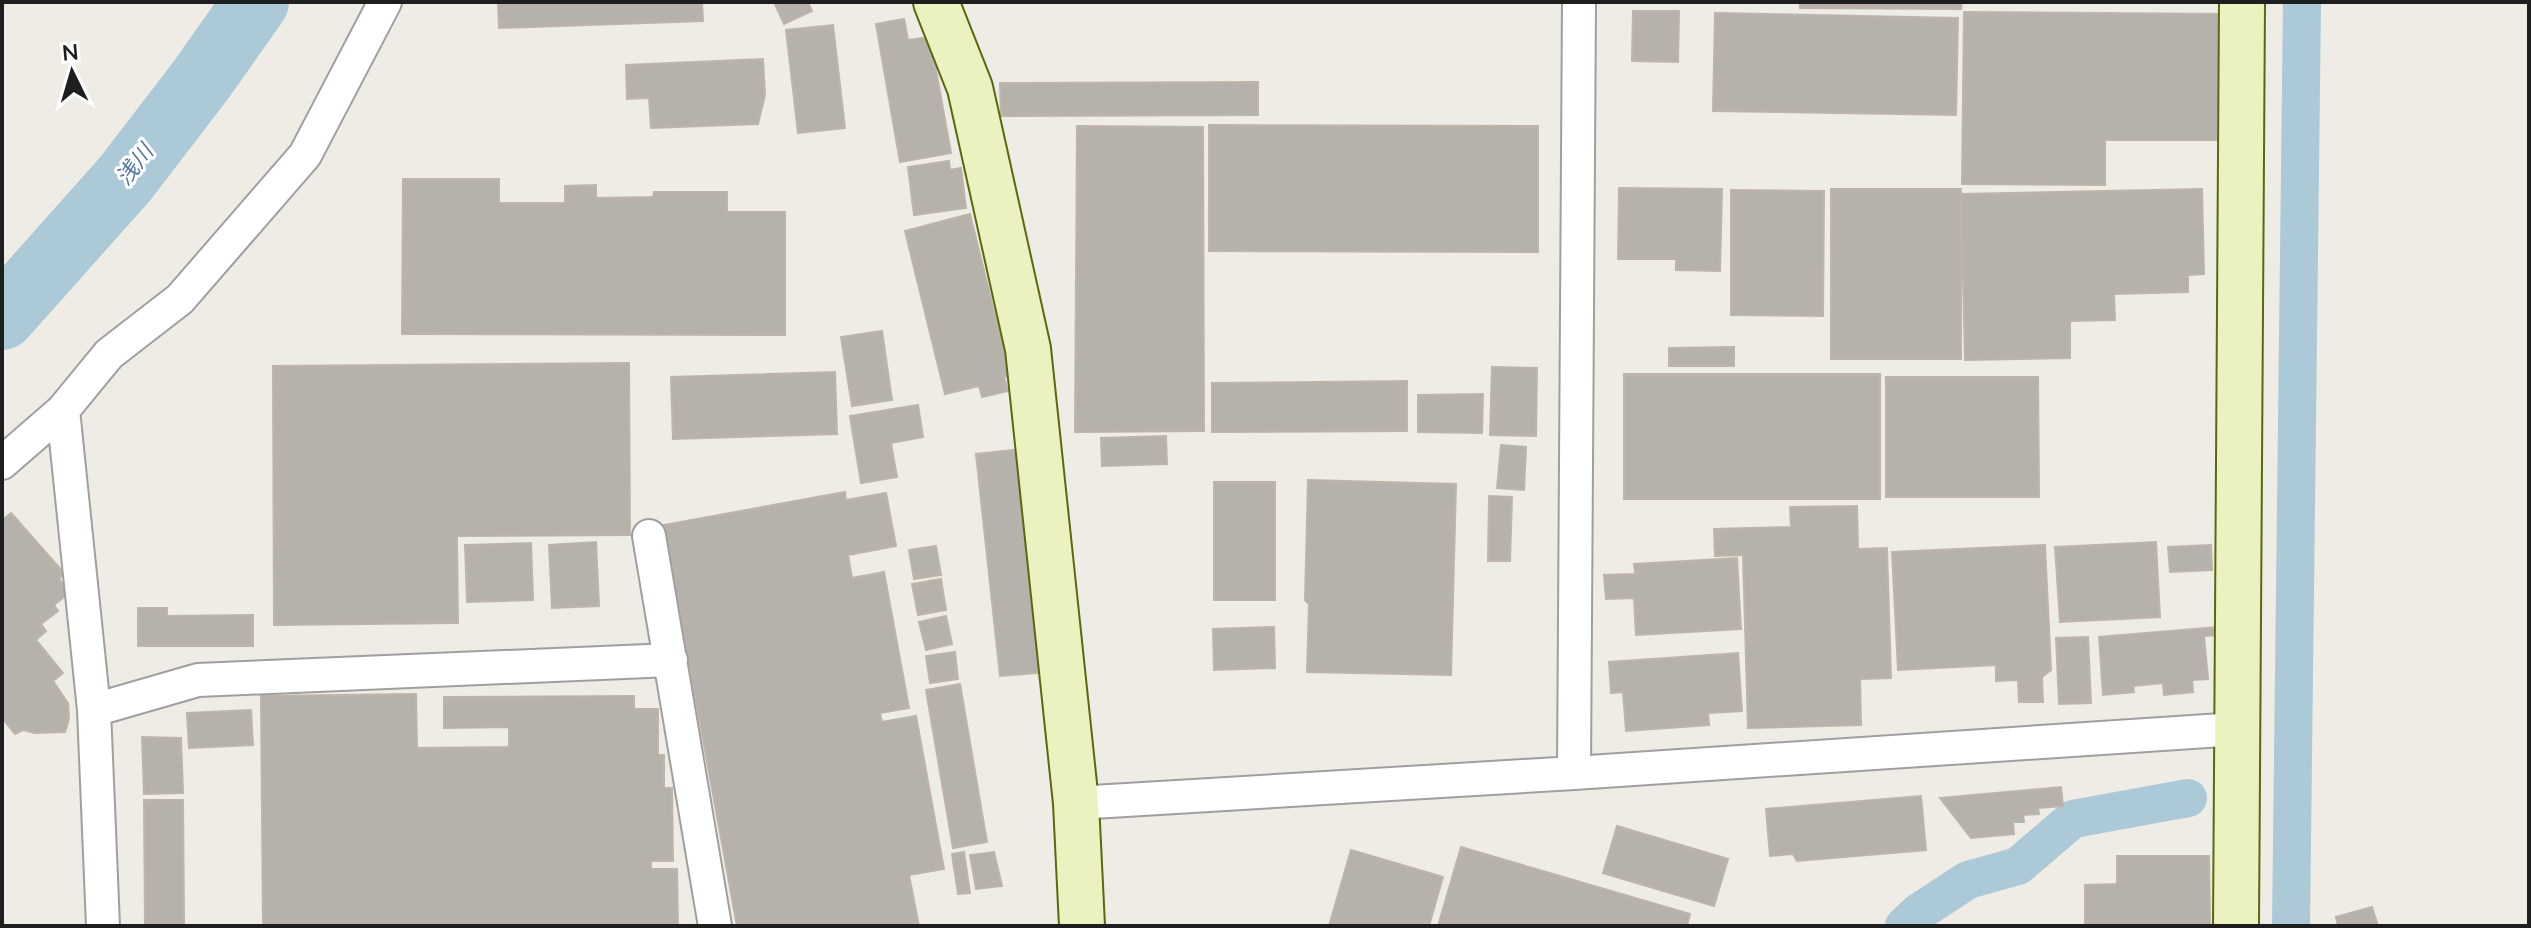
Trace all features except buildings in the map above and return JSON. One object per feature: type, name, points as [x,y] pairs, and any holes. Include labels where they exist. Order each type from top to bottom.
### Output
[{"type":"street","points":[[2,463],[63,410],[109,354],[180,299],[305,155],[385,2]]},
{"type":"street","points":[[936,2],[970,88],[1028,349],[1076,803],[1082,926]]},
{"type":"street","points":[[1574,773],[1579,2]]},
{"type":"street","points":[[2236,926],[2242,2]]},
{"type":"street","points":[[63,410],[94,710],[103,926]]},
{"type":"street","points":[[649,536],[715,926]]},
{"type":"street","points":[[94,710],[198,680],[671,660]]},
{"type":"street","points":[[1076,803],[2237,729]]},
{"type":"waterway","name":"浅川","points":[[2,317],[125,179],[256,2]]},
{"type":"waterway","points":[[2291,926],[2302,2]]},
{"type":"waterway","points":[[1904,926],[1919,912],[1968,880],[2018,866],[2073,819],[2188,798]]}]
